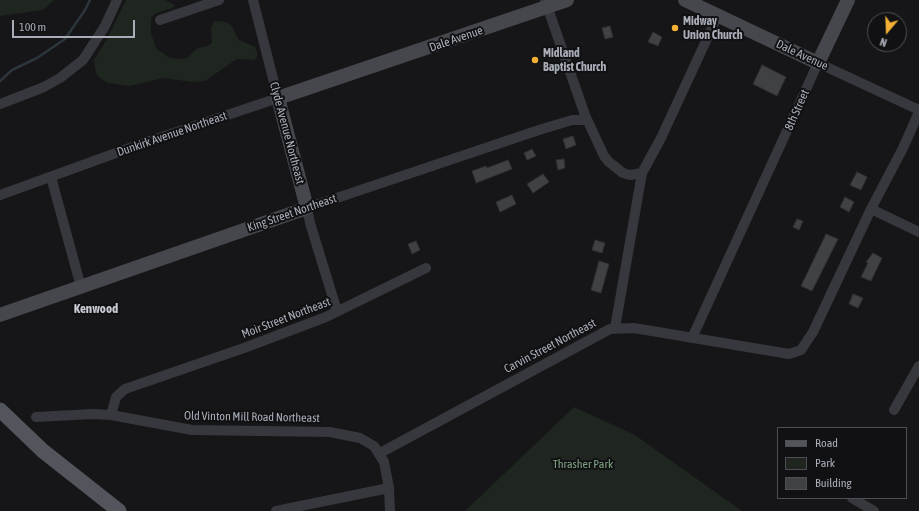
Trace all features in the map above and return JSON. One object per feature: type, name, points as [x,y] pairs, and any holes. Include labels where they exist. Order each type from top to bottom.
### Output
[{"type":"main road","points":[[0,410],[43,451],[119,511]]},
{"type":"street","points":[[0,104],[32,92],[60,78],[83,60],[97,40],[117,0]]},
{"type":"street","points":[[160,20],[219,0]]},
{"type":"street","name":"Clyde Avenue Northeast","points":[[253,0],[310,223],[338,311]]},
{"type":"street","name":"Dale Avenue","points":[[345,75],[546,4],[567,0]]},
{"type":"street","name":"8th Street","points":[[692,338],[848,0]]},
{"type":"street","name":"Dale Avenue","points":[[688,1],[919,111]]},
{"type":"street","points":[[546,4],[587,120],[592,127],[597,143],[609,162],[623,173],[630,175],[642,173]]},
{"type":"street","points":[[615,328],[642,173],[661,138],[718,16]]},
{"type":"street","name":"Dunkirk Avenue Northeast","points":[[0,195],[138,145],[345,75]]},
{"type":"street","points":[[919,111],[903,148],[871,209],[919,232]]},
{"type":"street","name":"King Street Northeast","points":[[0,315],[307,208],[539,130],[572,120],[587,120]]},
{"type":"street","points":[[51,177],[81,287]]},
{"type":"street","name":"Carvin Street Northeast","points":[[380,453],[592,337],[615,328],[634,328],[795,354],[805,346],[813,332],[871,209]]},
{"type":"street","name":"Moir Street Northeast","points":[[111,415],[118,394],[125,389],[251,345],[338,311],[426,268]]},
{"type":"street","points":[[894,410],[919,366]]},
{"type":"street","name":"Old Vinton Mill Road Northeast","points":[[36,417],[82,414],[111,415],[192,430],[342,433],[366,440],[380,453],[388,476],[390,511]]},
{"type":"street","points":[[276,511],[389,488]]},
{"type":"street","points":[[854,499],[874,511]]},
{"type":"green space","points":[[0,0],[54,0],[43,10],[0,16]]},
{"type":"green space","points":[[126,0],[165,0],[175,5],[173,8],[156,13],[151,18],[151,33],[156,48],[168,57],[177,59],[187,58],[198,48],[212,43],[211,27],[215,21],[225,22],[231,25],[239,40],[255,47],[257,57],[254,60],[237,59],[205,81],[192,82],[163,78],[130,86],[108,83],[96,74],[94,60],[107,39]]},
{"type":"green space","name":"Thrasher Park","points":[[574,407],[635,435],[742,511],[465,511]]},
{"type":"building","points":[[610,26],[613,37],[605,39],[602,28]]},
{"type":"building","points":[[653,32],[662,37],[658,46],[648,42]]},
{"type":"building","points":[[762,65],[786,77],[777,96],[753,84]]},
{"type":"building","points":[[573,136],[576,145],[566,149],[563,139]]},
{"type":"building","points":[[532,149],[536,156],[527,160],[524,153]]},
{"type":"building","points":[[564,159],[565,168],[558,170],[556,160]]},
{"type":"building","points":[[508,160],[512,169],[476,183],[472,171],[486,166],[487,168]]},
{"type":"building","points":[[857,172],[867,177],[861,190],[850,185]]},
{"type":"building","points":[[543,174],[549,182],[533,193],[527,184]]},
{"type":"building","points":[[512,195],[516,204],[500,212],[496,202]]},
{"type":"building","points":[[845,197],[854,202],[849,212],[840,207]]},
{"type":"building","points":[[797,219],[803,221],[799,230],[793,227]]},
{"type":"building","points":[[826,234],[838,239],[812,291],[801,286]]},
{"type":"building","points":[[595,240],[605,243],[602,253],[592,250]]},
{"type":"building","points":[[416,241],[420,250],[412,254],[408,244]]},
{"type":"building","points":[[873,253],[882,258],[871,281],[861,277],[868,263],[866,262]]},
{"type":"building","points":[[599,261],[609,264],[601,293],[591,290]]},
{"type":"building","points":[[853,294],[863,298],[858,308],[849,304]]},
{"type":"waterway","points":[[0,81],[12,70],[37,58],[65,39],[90,0]]},
{"type":"place","name":"Midway Union Church","points":[[675,28]]},
{"type":"place","name":"Midland Baptist Church","points":[[535,60]]},
{"type":"district","name":"Kenwood","points":[[96,309]]}]
